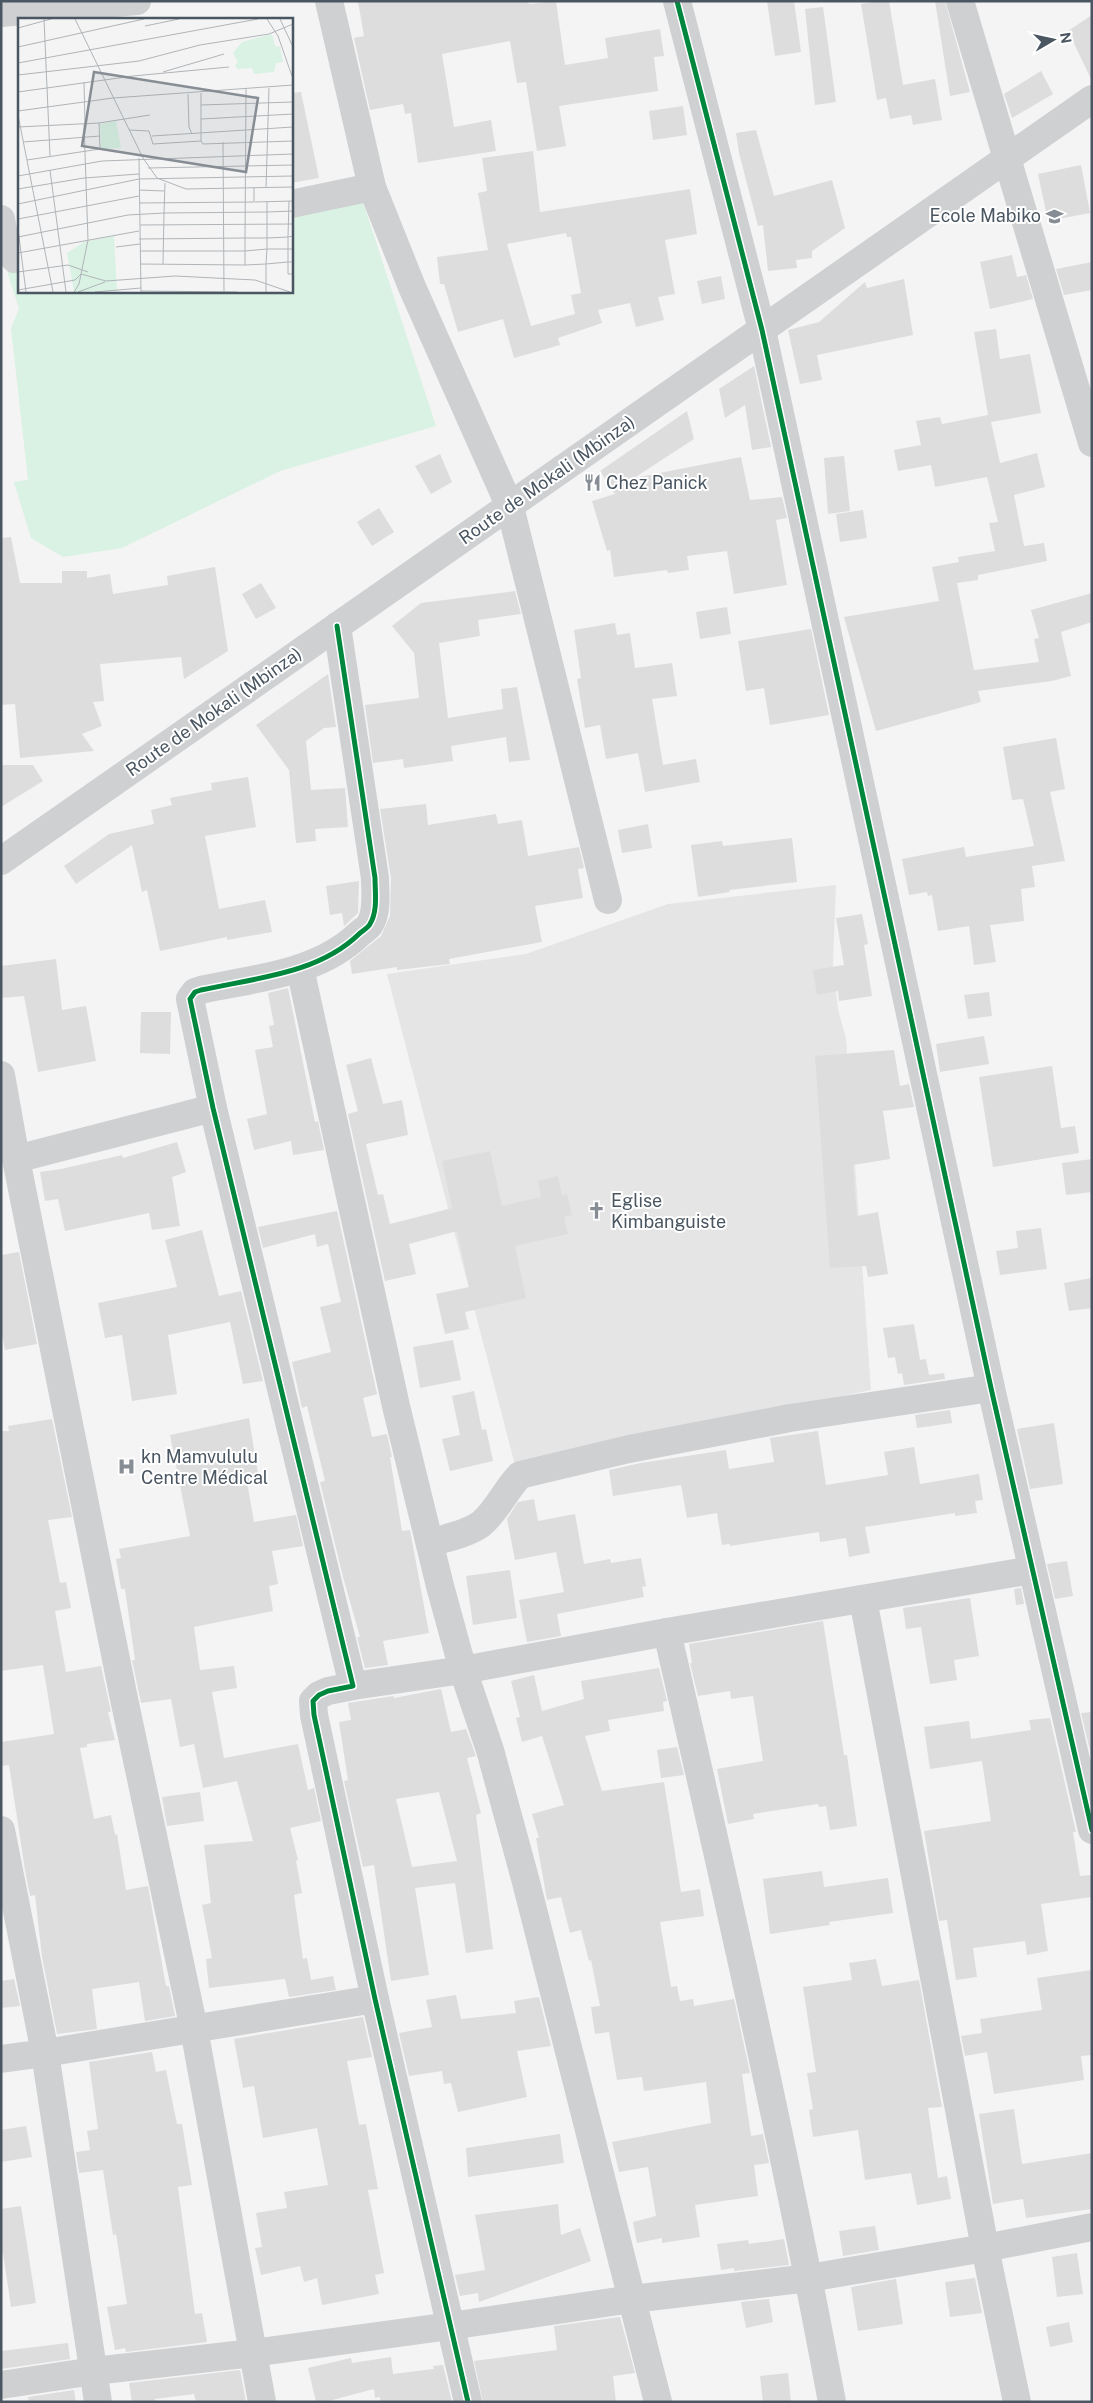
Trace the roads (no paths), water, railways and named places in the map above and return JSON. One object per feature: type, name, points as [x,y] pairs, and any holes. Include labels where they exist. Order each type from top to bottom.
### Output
[{"type":"street","points":[[329,1],[372,187],[412,287],[510,507],[608,900]]},
{"type":"street","points":[[677,1],[762,330],[991,1388],[1092,1830]]},
{"type":"street","points":[[960,1],[1092,443]]},
{"type":"street","points":[[1,13],[132,6]]},
{"type":"street","name":"Route de Mokali (Mbinza)","points":[[1,862],[1092,99]]},
{"type":"street","points":[[292,204],[372,187]]},
{"type":"street","points":[[1,219],[10,254],[15,259],[18,258]]},
{"type":"street","points":[[337,626],[374,869],[376,905],[370,923],[353,940],[326,958],[300,968],[201,990],[195,992],[190,999],[213,1108],[354,1686]]},
{"type":"street","points":[[300,968],[396,1406],[430,1543],[463,1670],[490,1750],[526,1882],[658,2402]]},
{"type":"street","points":[[1,1075],[16,1159],[121,1684],[194,2029],[262,2402]]},
{"type":"street","points":[[16,1159],[213,1108]]},
{"type":"street","points":[[430,1543],[465,1532],[482,1523],[509,1486],[520,1475],[629,1449],[790,1418],[991,1388]]},
{"type":"street","points":[[468,2402],[376,1999],[314,1715],[314,1700],[319,1695],[354,1686],[463,1670],[667,1632],[1032,1570]]},
{"type":"street","points":[[862,1599],[985,2248],[1017,2402]]},
{"type":"street","points":[[667,1632],[738,1944],[809,2278],[832,2402]]},
{"type":"street","points":[[1,1830],[45,2054],[98,2402]]},
{"type":"street","points":[[1,2059],[45,2054],[376,1999]]},
{"type":"street","points":[[1,2385],[94,2371],[450,2326],[632,2299],[809,2278],[985,2248],[1092,2227]]},
{"type":"place","name":"Ecole Mabiko","points":[[1055,216]]},
{"type":"place","name":"Chez Panick","points":[[592,483]]},
{"type":"place","name":"Eglise Kimbanguiste","points":[[597,1211]]},
{"type":"place","name":"kn Mamvululu Centre Médical","points":[[127,1467]]}]
